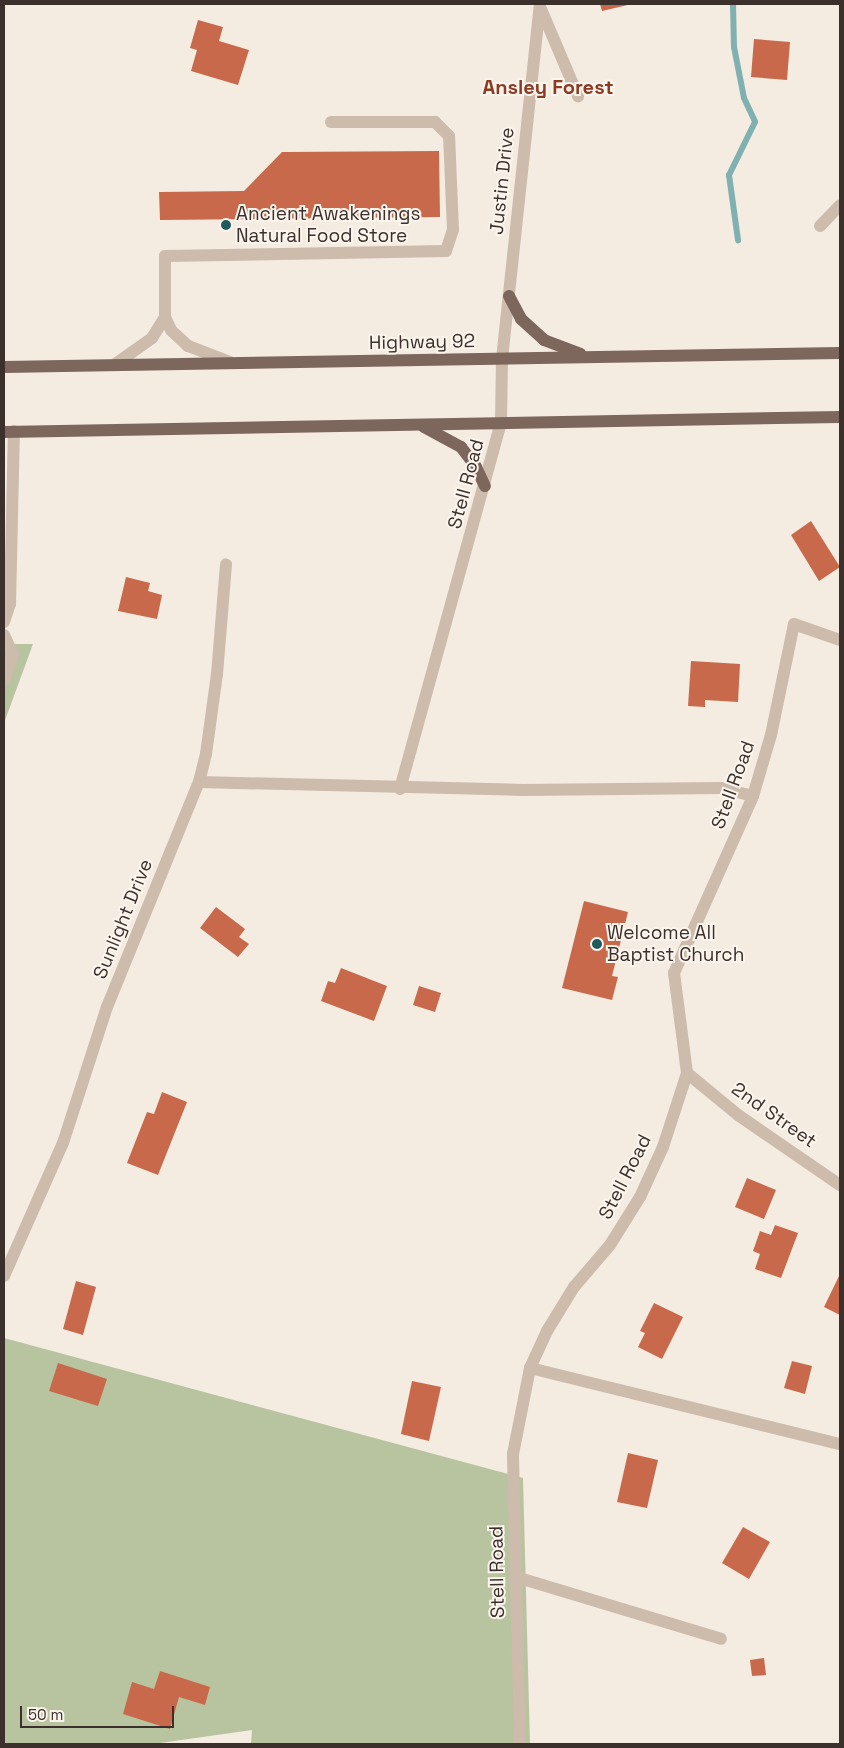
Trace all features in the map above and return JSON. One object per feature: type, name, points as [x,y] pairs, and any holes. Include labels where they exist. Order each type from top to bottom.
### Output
[{"type":"main road","points":[[509,296],[521,319],[544,340],[595,357]]},
{"type":"main road","name":"Highway 92","points":[[4,367],[840,353]]},
{"type":"main road","points":[[9,431],[840,417]]},
{"type":"main road","points":[[417,424],[438,432],[461,447],[476,467],[485,486]]},
{"type":"street","name":"Justin Drive","points":[[540,5],[578,96]]},
{"type":"street","name":"Justin Drive","points":[[502,359],[540,5]]},
{"type":"street","points":[[235,363],[188,346],[171,330],[165,317],[165,256],[446,251],[453,230],[449,136],[435,122],[331,122]]},
{"type":"street","points":[[820,226],[840,205]]},
{"type":"street","points":[[114,366],[152,338],[165,317]]},
{"type":"street","name":"Stell Road","points":[[400,789],[501,423],[502,359]]},
{"type":"street","points":[[4,622],[10,604],[9,431]]},
{"type":"street","name":"Sunlight Drive","points":[[4,1276],[63,1143],[108,1007],[199,782],[206,754],[216,674],[226,564]]},
{"type":"street","name":"Stell Road","points":[[520,1744],[513,1454],[530,1368],[547,1330],[574,1287],[610,1245],[640,1197],[663,1147],[687,1073],[674,973],[753,796],[771,735],[794,624],[840,640]]},
{"type":"street","points":[[4,635],[13,654],[4,680]]},
{"type":"street","points":[[199,782],[400,789],[721,788],[753,796]]},
{"type":"street","name":"2nd Street","points":[[687,1073],[738,1115],[840,1184]]},
{"type":"street","points":[[530,1368],[840,1444]]},
{"type":"street","points":[[516,1577],[722,1639]]},
{"type":"green space","points":[[4,644],[33,644],[4,723]]},
{"type":"green space","points":[[4,1338],[523,1478],[530,1744],[251,1744],[252,1730],[153,1744],[4,1744]]},
{"type":"building","points":[[600,4],[632,4],[602,11]]},
{"type":"building","points":[[198,20],[223,27],[219,41],[249,50],[238,85],[191,71],[197,50],[190,48]]},
{"type":"building","points":[[754,39],[790,42],[787,80],[751,77]]},
{"type":"building","points":[[439,151],[440,217],[160,220],[159,192],[244,191],[282,152]]},
{"type":"building","points":[[811,521],[840,567],[819,581],[791,535]]},
{"type":"building","points":[[126,577],[150,583],[148,591],[162,595],[157,619],[118,611]]},
{"type":"building","points":[[691,661],[740,664],[738,702],[705,700],[705,707],[688,706]]},
{"type":"building","name":"Welcome All Baptist Church","points":[[584,901],[628,912],[612,976],[618,977],[612,1000],[562,988]]},
{"type":"building","points":[[216,907],[245,929],[239,937],[249,944],[238,957],[200,928]]},
{"type":"building","points":[[341,968],[387,986],[374,1021],[321,1001],[328,981],[335,983]]},
{"type":"building","points":[[419,986],[441,993],[435,1012],[413,1005]]},
{"type":"building","points":[[162,1092],[187,1102],[158,1175],[127,1163],[147,1112],[154,1114]]},
{"type":"building","points":[[747,1178],[776,1190],[764,1219],[735,1207]]},
{"type":"building","points":[[775,1225],[798,1233],[781,1278],[755,1269],[760,1254],[753,1251],[760,1231],[771,1235]]},
{"type":"building","points":[[840,1274],[840,1315],[824,1307]]},
{"type":"building","points":[[76,1281],[96,1287],[83,1335],[63,1329]]},
{"type":"building","points":[[654,1303],[683,1317],[662,1359],[638,1347],[645,1333],[640,1331]]},
{"type":"building","points":[[792,1361],[812,1366],[805,1394],[784,1388]]},
{"type":"building","points":[[58,1363],[107,1379],[98,1406],[49,1391]]},
{"type":"building","points":[[412,1381],[441,1387],[429,1441],[401,1434]]},
{"type":"building","points":[[628,1453],[658,1460],[647,1508],[617,1502]]},
{"type":"building","points":[[743,1527],[770,1542],[749,1579],[722,1563]]},
{"type":"building","points":[[764,1658],[766,1675],[752,1676],[750,1660]]},
{"type":"building","points":[[160,1671],[210,1687],[205,1705],[179,1697],[170,1729],[123,1714],[132,1682],[154,1689]]},
{"type":"waterway","points":[[733,4],[734,47],[744,98],[755,122],[729,175],[738,240]]},
{"type":"place","name":"Ancient Awakenings Natural Food Store","points":[[226,225]]},
{"type":"place","name":"Welcome All Baptist Church","points":[[597,944]]},
{"type":"district","name":"Ansley Forest","points":[[548,87]]}]
